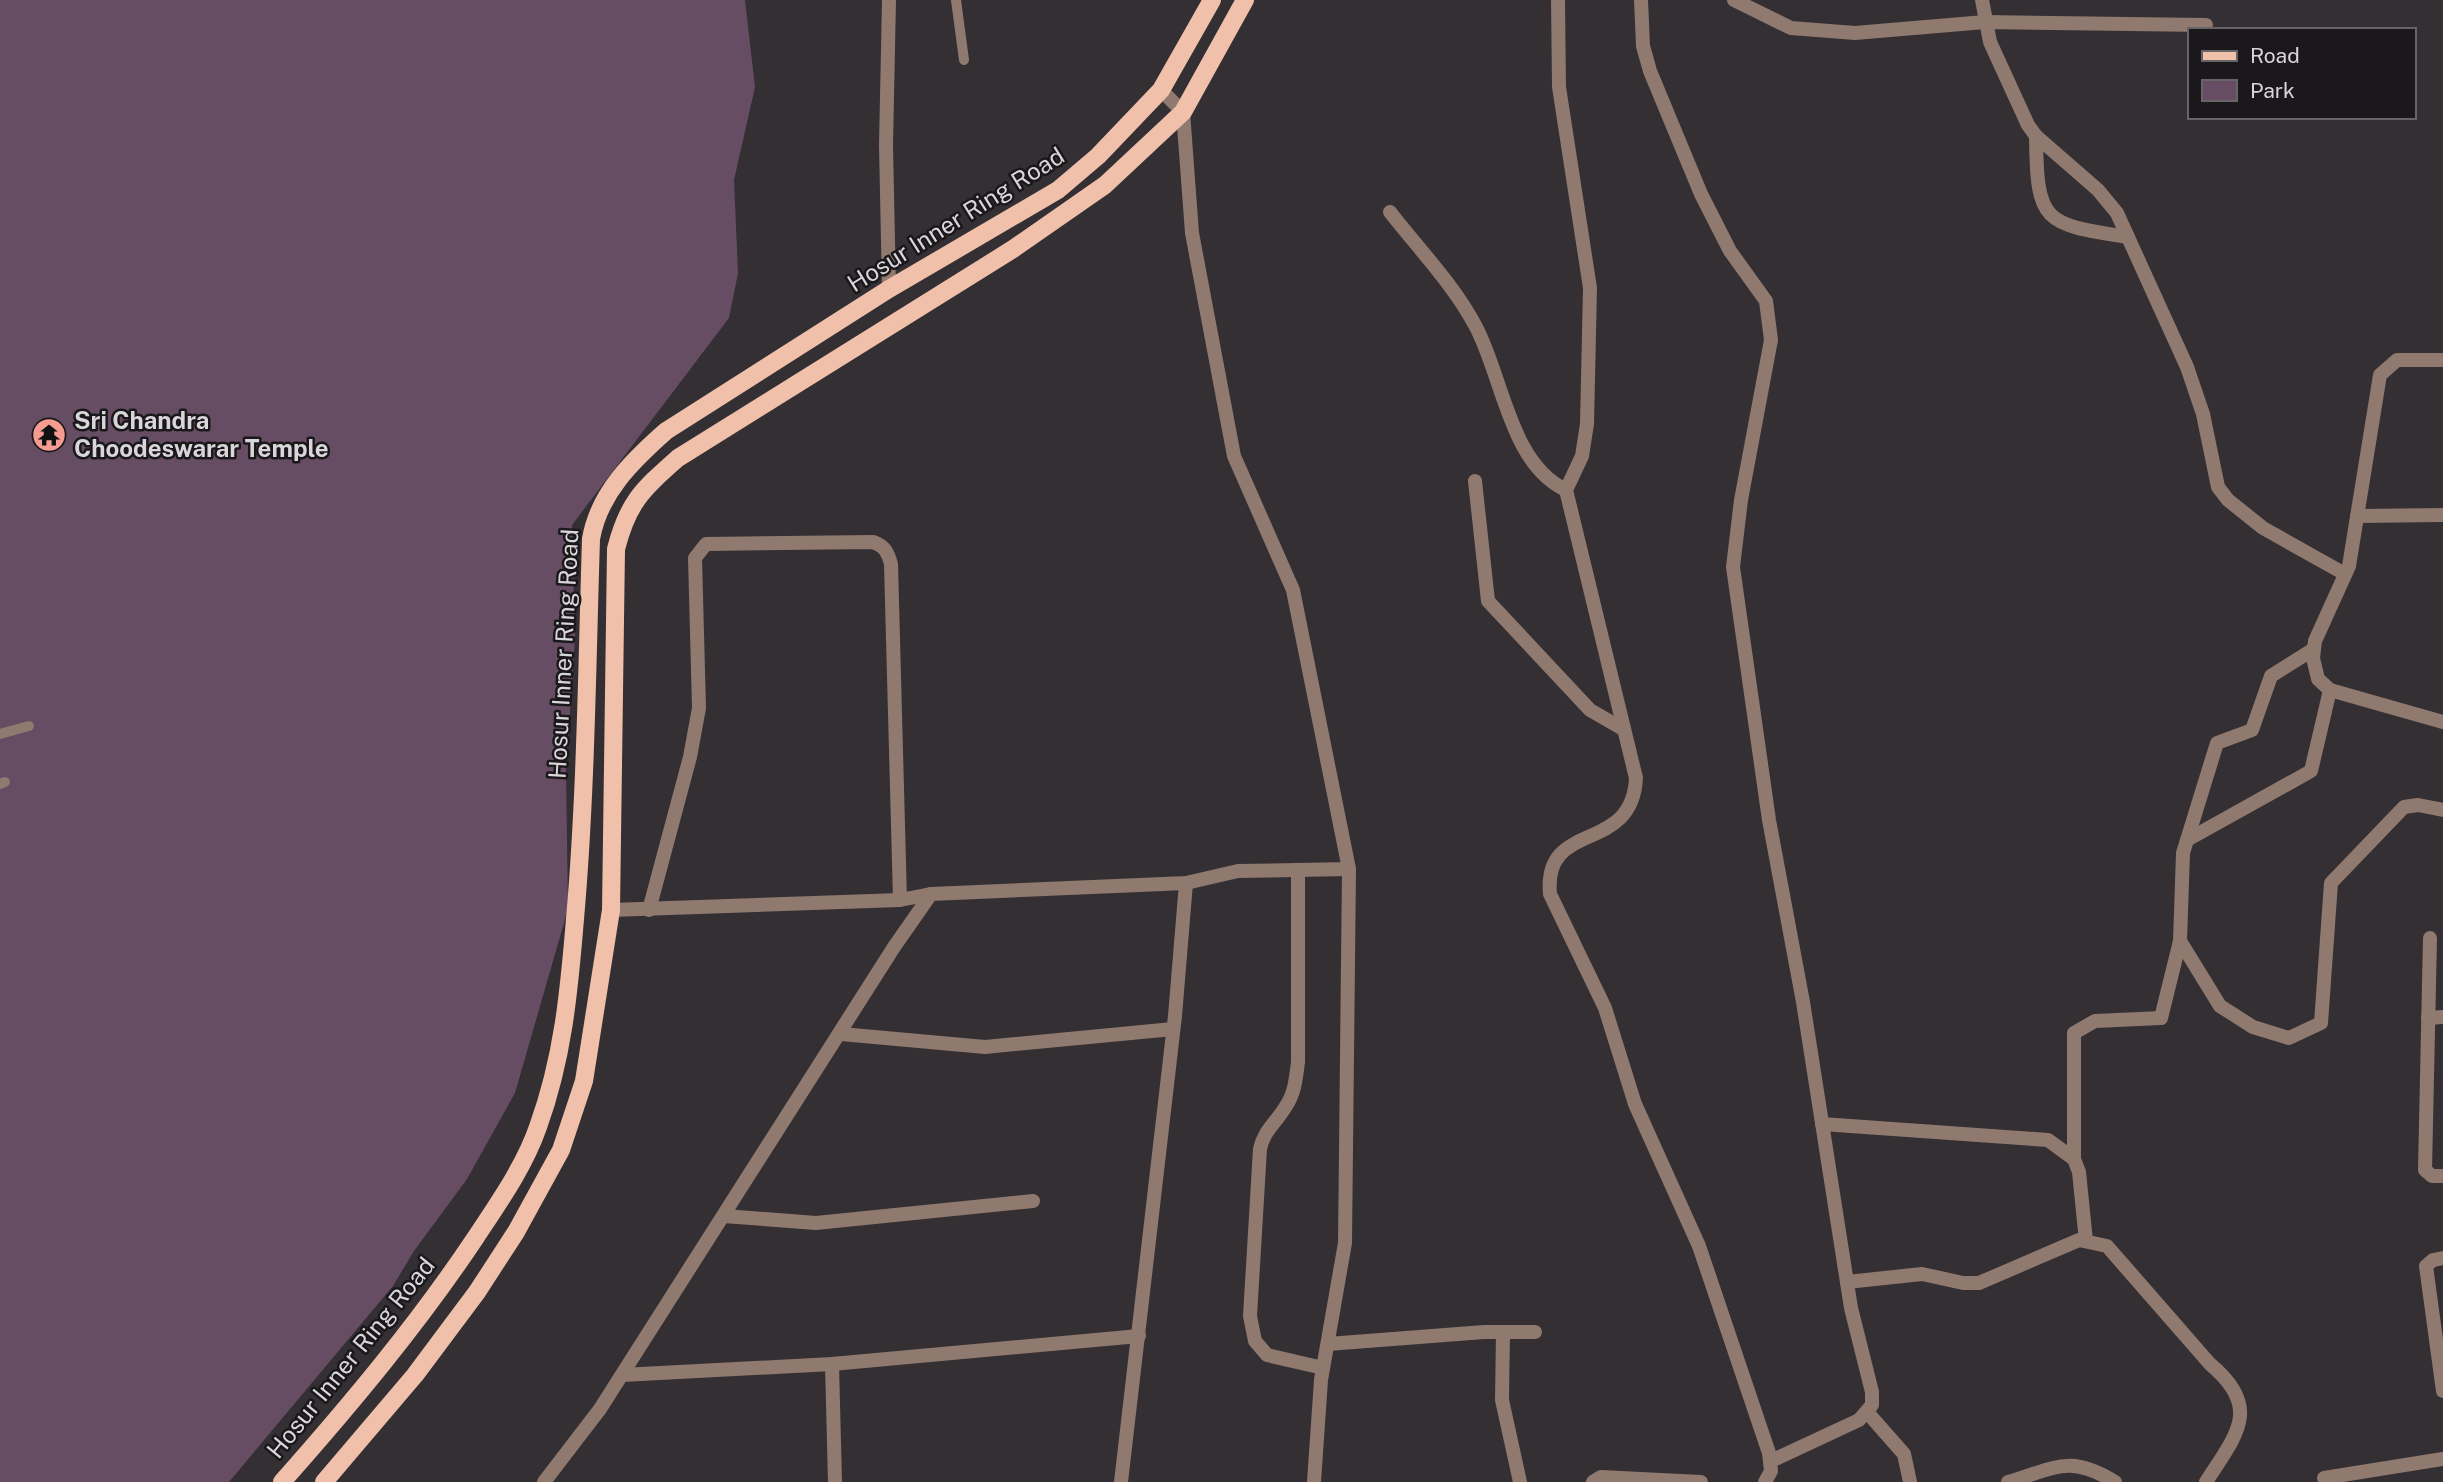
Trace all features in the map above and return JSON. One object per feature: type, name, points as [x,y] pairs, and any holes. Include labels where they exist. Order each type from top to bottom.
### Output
[{"type":"main road","name":"Hosur Inner Ring Road","points":[[282,1482],[397,1349],[462,1259],[521,1167],[538,1128],[561,1053],[569,988],[580,860],[591,538],[602,502],[636,458],[666,431],[890,289],[1058,190],[1098,156],[1161,90],[1212,0]]},
{"type":"main road","name":"Hosur Inner Ring Road","points":[[324,1482],[423,1365],[477,1292],[540,1191],[561,1150],[584,1081],[611,910],[616,549],[624,518],[642,490],[678,458],[1013,249],[1105,185],[1183,112],[1245,0]]},
{"type":"street","points":[[889,0],[886,145],[890,289]]},
{"type":"street","points":[[1558,0],[1559,87],[1590,288],[1587,424],[1582,456],[1566,490],[1636,778],[1631,803],[1619,821],[1562,849],[1548,876],[1550,894],[1605,1008],[1635,1104],[1699,1246],[1771,1461],[1771,1471],[1765,1482]]},
{"type":"street","points":[[1641,0],[1643,46],[1650,71],[1702,194],[1730,251],[1766,301],[1771,324],[1771,340],[1741,500],[1733,567],[1769,820],[1847,1282],[1872,1392],[1872,1405],[1847,1427],[1771,1461]]},
{"type":"street","points":[[1734,0],[1791,28],[1855,33],[1985,22],[2206,24]]},
{"type":"street","points":[[1982,0],[1990,42],[2036,136],[2111,203],[2128,237],[2187,368],[2203,414],[2217,487],[2228,500],[2263,528],[2345,574]]},
{"type":"street","points":[[1161,90],[1183,112],[1192,233],[1234,456],[1293,590],[1349,869],[1345,1242],[1323,1368],[1314,1482]]},
{"type":"street","points":[[2036,136],[2037,186],[2048,211],[2075,229],[2128,237]]},
{"type":"street","points":[[1390,212],[1476,326],[1528,458],[1550,483],[1566,490]]},
{"type":"street","points":[[2443,360],[2396,360],[2380,375],[2350,566],[2314,649],[2313,658],[2319,679],[2330,690],[2443,722]]},
{"type":"street","points":[[1475,481],[1488,601],[1514,625],[1590,710],[1623,729]]},
{"type":"street","points":[[2357,516],[2443,515]]},
{"type":"street","points":[[649,911],[690,757],[699,708],[695,558],[706,544],[873,542],[888,554],[891,564],[900,900]]},
{"type":"street","points":[[2086,1241],[2079,1172],[2074,1159],[2074,1033],[2095,1021],[2161,1018],[2180,942],[2183,853],[2217,743],[2252,730],[2271,676],[2314,649]]},
{"type":"street","points":[[2188,839],[2311,771],[2330,690]]},
{"type":"street","points":[[2180,942],[2220,1006],[2253,1027],[2289,1038],[2321,1023],[2331,883],[2404,807],[2417,805],[2443,810]]},
{"type":"street","points":[[611,910],[649,911],[900,900],[931,894],[1186,883],[1238,871],[1349,869]]},
{"type":"street","points":[[1298,870],[1298,1062],[1294,1088],[1287,1106],[1264,1133],[1260,1149],[1250,1316],[1260,1349],[1267,1355],[1323,1368]]},
{"type":"street","points":[[1121,1482],[1173,1029],[1186,883]]},
{"type":"street","points":[[544,1482],[622,1375],[894,947],[931,894]]},
{"type":"street","points":[[2430,938],[2436,1018],[2425,1170],[2432,1176],[2443,1176]]},
{"type":"street","points":[[841,1034],[985,1047],[1173,1029]]},
{"type":"street","points":[[1822,1124],[2048,1140],[2074,1159]]},
{"type":"street","points":[[724,1216],[816,1223],[1033,1200]]},
{"type":"street","points":[[1847,1282],[1922,1274],[1963,1283],[1979,1283],[2080,1240],[2107,1246],[2122,1259],[2238,1394],[2242,1420],[2206,1482]]},
{"type":"street","points":[[2443,1258],[2433,1260],[2426,1266],[2443,1391]]},
{"type":"street","points":[[1503,1332],[1502,1400],[1520,1482]]},
{"type":"street","points":[[1328,1343],[1535,1332]]},
{"type":"street","points":[[622,1375],[832,1364],[1139,1336]]},
{"type":"street","points":[[832,1364],[835,1482]]},
{"type":"street","points":[[1867,1412],[1904,1454],[1910,1482]]},
{"type":"street","points":[[2324,1479],[2443,1459]]},
{"type":"street","points":[[2008,1482],[2068,1465],[2091,1468],[2115,1482]]},
{"type":"street","points":[[1593,1482],[1601,1477],[1692,1482]]},
{"type":"lane","points":[[956,0],[964,60]]},
{"type":"lane","points":[[0,734],[29,726]]},
{"type":"green space","points":[[0,0],[745,0],[755,87],[734,180],[738,273],[729,318],[572,525],[575,637],[566,772],[568,909],[515,1093],[467,1179],[414,1251],[393,1286],[229,1482],[0,1482]]},
{"type":"place","name":"Sri Chandra Choodeswarar Temple","points":[[49,435]]}]
